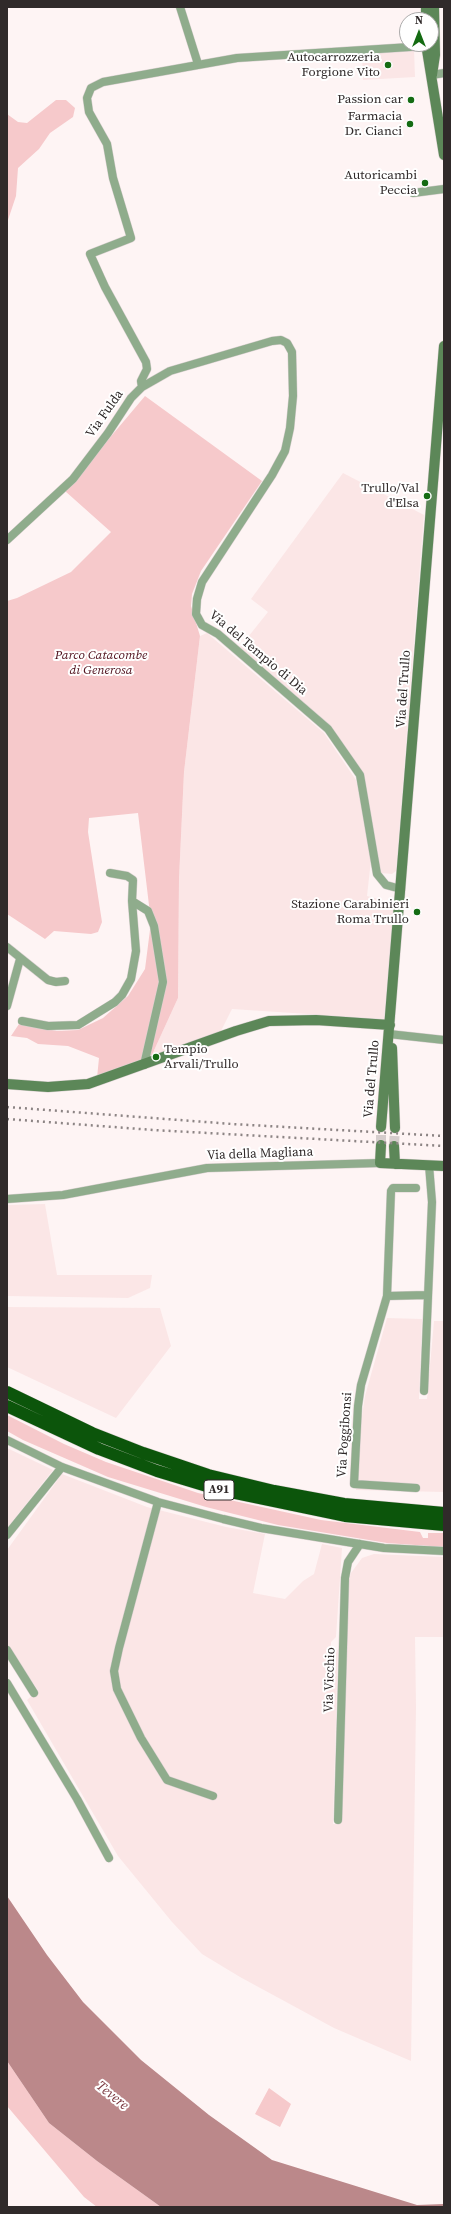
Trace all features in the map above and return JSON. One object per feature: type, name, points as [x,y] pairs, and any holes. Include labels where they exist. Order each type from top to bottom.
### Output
[{"type":"highway","name":"A91","points":[[7,1392],[92,1433],[143,1453],[208,1475],[274,1491],[330,1501],[400,1510],[444,1513]]},
{"type":"highway","name":"A91","points":[[7,1406],[54,1430],[105,1451],[157,1471],[220,1490],[345,1516],[444,1525]]},
{"type":"street","points":[[180,7],[198,64]]},
{"type":"street","points":[[432,75],[435,55],[434,7]]},
{"type":"street","points":[[142,387],[142,381],[147,369],[146,362],[105,287],[90,254],[131,238],[113,178],[107,144],[89,112],[87,98],[91,88],[97,84],[198,64],[260,56],[399,47]]},
{"type":"street","points":[[426,52],[427,62],[432,75],[444,155]]},
{"type":"street","points":[[432,75],[444,73]]},
{"type":"street","points":[[413,193],[444,189]]},
{"type":"street","name":"Via Fulda","points":[[7,540],[73,479],[108,433],[131,398],[142,387],[170,371],[272,340],[284,340],[289,344],[292,352]]},
{"type":"street","name":"Via del Trullo","points":[[382,1127],[444,346]]},
{"type":"street","name":"Via del Tempio di Dia","points":[[292,352],[292,408],[290,428],[285,451],[272,475],[202,582],[196,600],[196,614],[202,625],[218,634],[328,729],[360,775],[377,874],[388,887],[401,889]]},
{"type":"street","points":[[22,1022],[48,1026],[78,1025],[115,1002],[122,995],[131,979],[136,951],[132,901],[133,880],[127,876],[110,872]]},
{"type":"street","points":[[132,901],[148,911],[154,926],[163,982],[144,1065]]},
{"type":"street","points":[[7,947],[48,980],[56,982],[65,981]]},
{"type":"street","points":[[7,1006],[20,959]]},
{"type":"street","points":[[7,1084],[48,1087],[82,1085],[144,1065],[236,1031],[269,1022],[310,1020],[389,1030],[444,1040]]},
{"type":"street","name":"Via del Trullo","points":[[389,1030],[394,1067],[395,1128]]},
{"type":"street","points":[[380,1163],[381,1145]]},
{"type":"street","points":[[394,1146],[395,1164]]},
{"type":"street","name":"Via della Magliana","points":[[7,1199],[63,1195],[207,1168],[380,1163],[444,1166]]},
{"type":"street","points":[[424,1391],[432,1202],[429,1165]]},
{"type":"street","points":[[416,1188],[393,1188],[391,1191],[387,1296],[427,1295]]},
{"type":"street","name":"Via Poggibonsi","points":[[387,1296],[359,1395],[354,1484],[416,1488]]},
{"type":"street","points":[[7,1440],[62,1467],[158,1502],[261,1528],[401,1550],[444,1551]]},
{"type":"street","points":[[7,1535],[62,1467]]},
{"type":"street","points":[[158,1502],[115,1663],[114,1670],[117,1689],[141,1738],[167,1780],[212,1796]]},
{"type":"street","name":"Via Vicchio","points":[[338,1820],[345,1578],[348,1562],[360,1544]]},
{"type":"street","points":[[7,1650],[34,1693]]},
{"type":"street","points":[[7,1683],[78,1799],[109,1858]]},
{"type":"shaded area","name":"Autocarrozzeria Forgione Vito","points":[[399,51],[414,52],[415,77],[363,80],[362,53]]},
{"type":"shaded area","points":[[343,473],[424,515],[396,871],[392,874],[381,873],[363,773],[330,726],[240,647],[268,612],[251,599]]},
{"type":"shaded area","points":[[207,633],[324,733],[356,780],[372,851],[367,896],[394,903],[384,1019],[232,1009],[221,1031],[151,1057],[178,998],[179,879],[184,772],[200,636]]},
{"type":"shaded area","points":[[45,1204],[57,1275],[152,1275],[150,1288],[128,1298],[7,1296],[7,1205]]},
{"type":"shaded area","points":[[7,1307],[160,1308],[171,1346],[116,1418],[7,1367]]},
{"type":"shaded area","points":[[387,1318],[422,1319],[419,1399],[427,1399],[434,1321],[444,1321],[444,1492],[356,1490],[361,1423],[365,1396]]},
{"type":"shaded area","points":[[7,1448],[53,1470],[7,1528]]},
{"type":"shaded area","points":[[62,1474],[147,1507],[226,1527],[265,1534],[253,1593],[285,1599],[303,1581],[314,1574],[322,1544],[342,1548],[336,1637],[331,1642],[331,1649],[338,1650],[333,1824],[341,1823],[347,1587],[351,1573],[362,1558],[374,1554],[444,1557],[444,1637],[415,1637],[416,1707],[411,2061],[334,2028],[240,1977],[202,1954],[172,1922],[118,1856],[27,1700],[38,1690],[7,1646],[7,1550]]},
{"type":"green space","points":[[56,100],[66,100],[75,108],[73,117],[50,133],[39,149],[18,168],[16,196],[7,223],[7,114],[18,122],[27,123]]},
{"type":"green space","name":"Parco Catacombe di Generosa","points":[[145,396],[262,481],[201,571],[192,594],[191,606],[200,636],[184,772],[179,879],[178,998],[151,1057],[97,1078],[99,1058],[68,1046],[38,1044],[27,1038],[11,1036],[19,1024],[57,1031],[78,1030],[103,1018],[128,996],[145,969],[151,922],[138,813],[89,818],[88,832],[102,922],[98,932],[91,934],[54,931],[45,939],[7,914],[7,601],[17,598],[71,572],[111,532],[65,491]]},
{"type":"green space","points":[[7,1415],[64,1444],[106,1462],[198,1493],[321,1520],[420,1532],[423,1538],[428,1538],[428,1533],[444,1533],[444,1547],[387,1543],[278,1525],[206,1507],[108,1477],[23,1440],[7,1431]]},
{"type":"green space","points":[[7,2061],[49,2123],[97,2161],[161,2207],[97,2207],[84,2197],[7,2106]]},
{"type":"green space","points":[[269,2088],[291,2104],[280,2127],[255,2114]]},
{"type":"water","name":"Tevere","points":[[7,1896],[47,1955],[83,2002],[141,2060],[209,2115],[272,2160],[417,2205],[444,2204],[444,2207],[161,2207],[97,2161],[49,2123],[7,2061]]},
{"type":"tunnel","points":[[381,1127],[381,1145]]},
{"type":"tunnel","points":[[394,1146],[395,1128]]},
{"type":"railway","points":[[7,1107],[232,1124],[444,1136]]},
{"type":"railway","points":[[7,1119],[153,1130],[444,1146]]},
{"type":"place","name":"Autocarrozzeria Forgione Vito","points":[[388,65]]},
{"type":"place","name":"Passion car","points":[[411,100]]},
{"type":"place","name":"Farmacia Dr. Cianci","points":[[410,124]]},
{"type":"place","name":"Autoricambi Peccia","points":[[425,183]]},
{"type":"place","name":"Trullo/Val d'Elsa","points":[[427,496]]},
{"type":"place","name":"Stazione Carabinieri Roma Trullo","points":[[417,912]]},
{"type":"place","name":"Tempio Arvali/Trullo","points":[[156,1057]]}]
